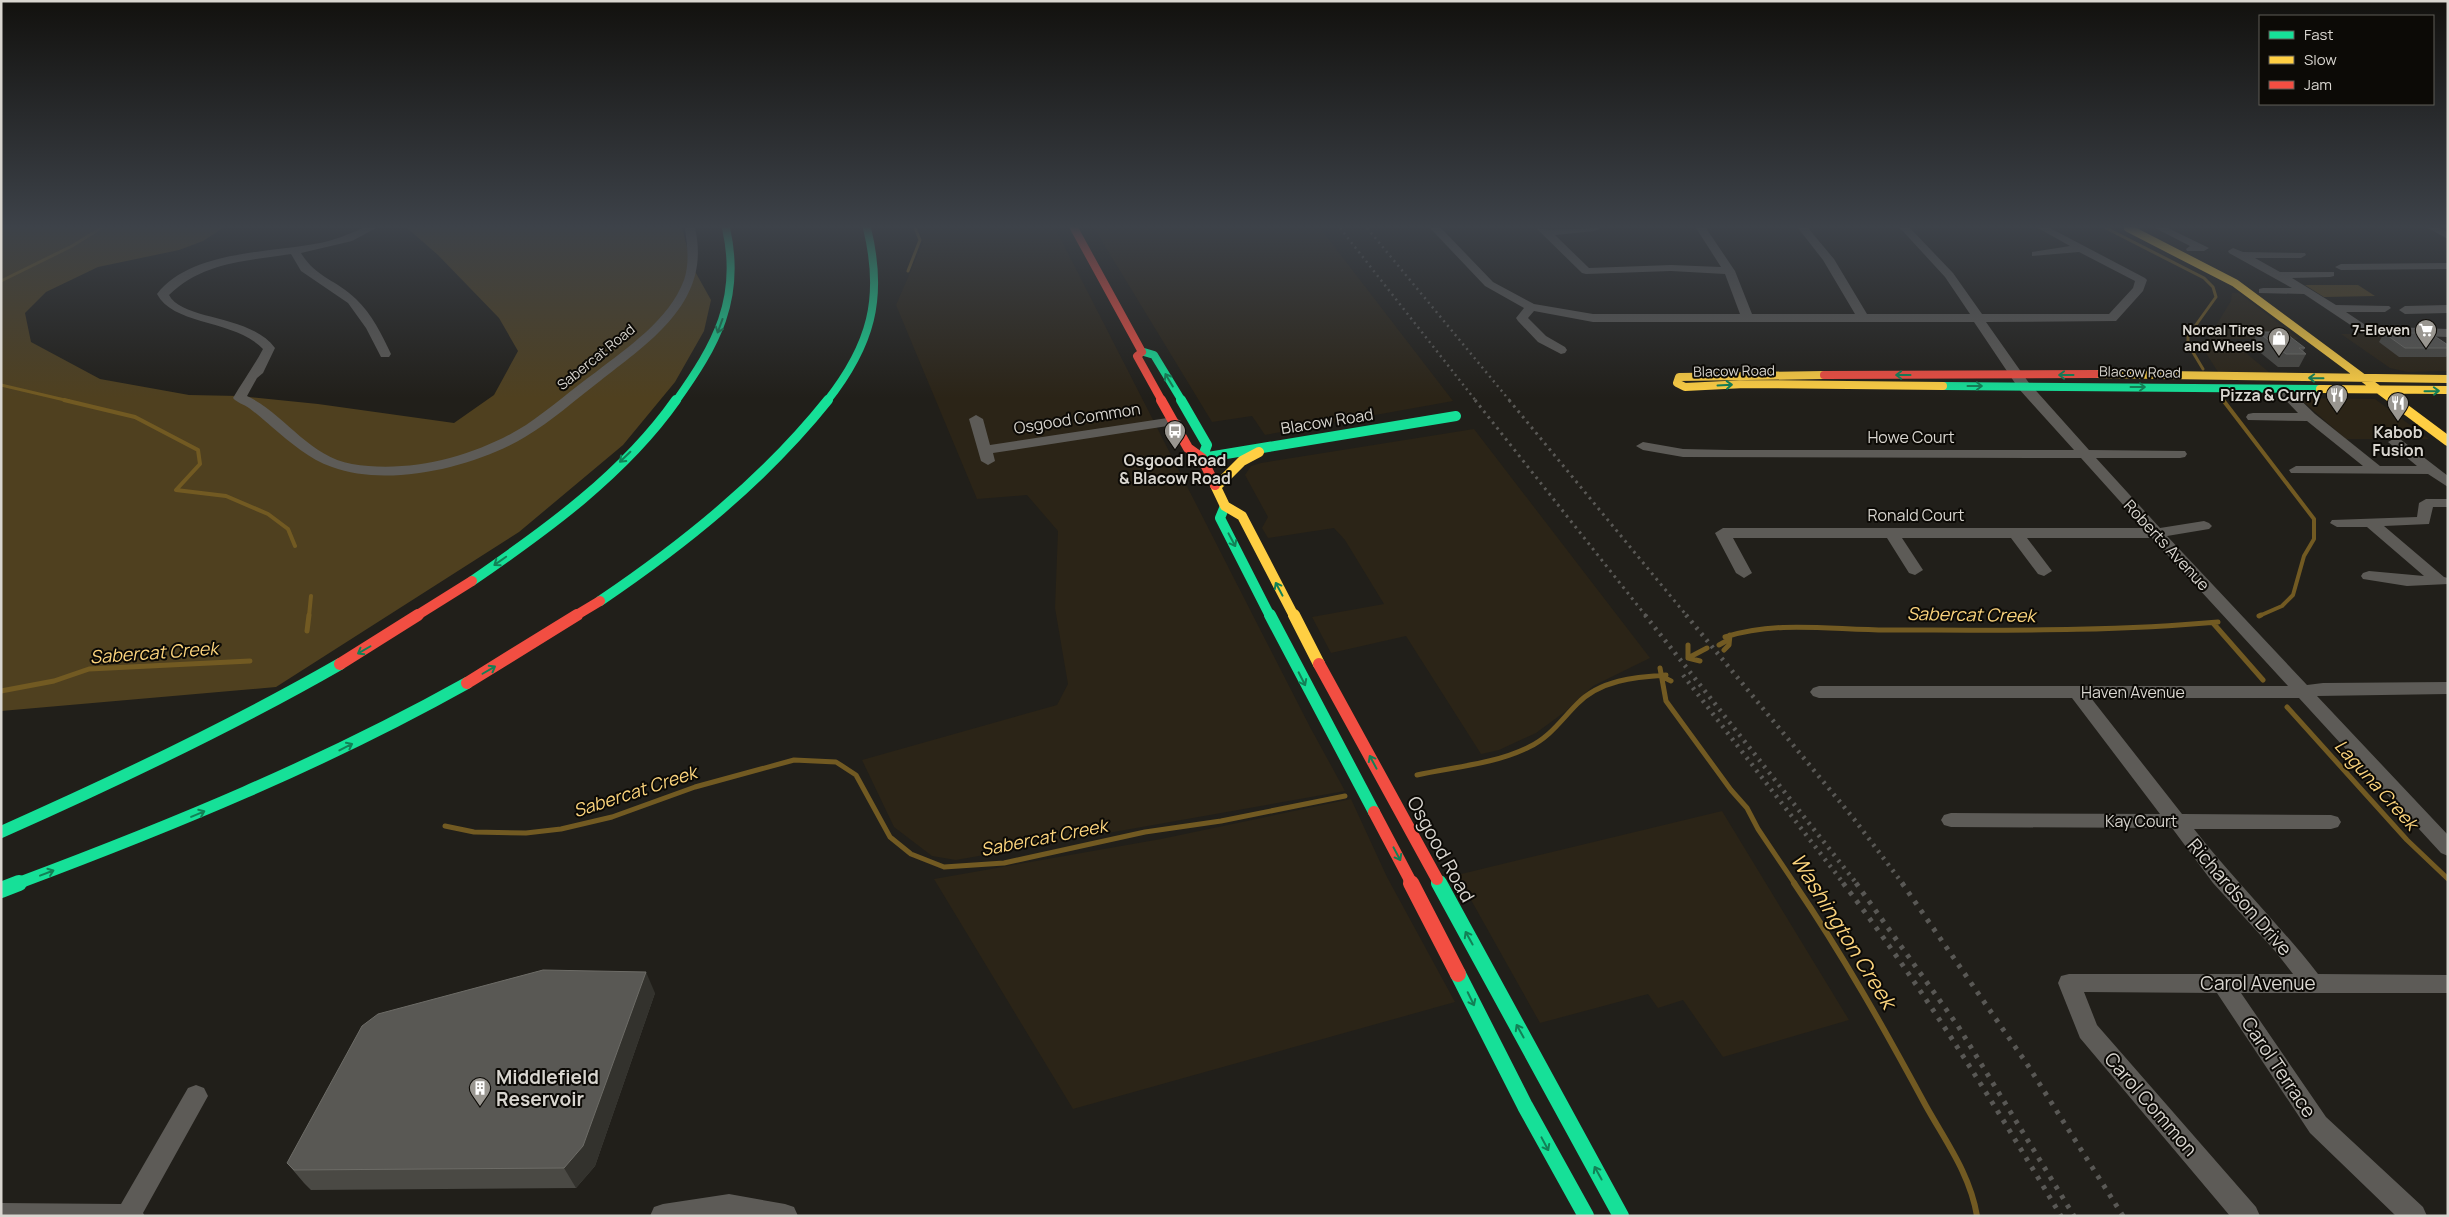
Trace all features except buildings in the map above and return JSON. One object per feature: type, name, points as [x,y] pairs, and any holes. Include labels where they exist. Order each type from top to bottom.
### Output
[{"type":"main road","points":[[1,832],[194,744],[296,689],[386,637],[459,590],[563,513],[602,480],[651,430],[684,389],[702,362],[716,335],[732,285]]},
{"type":"main road","points":[[1,890],[156,832],[308,766],[426,707],[519,653],[604,600],[671,553],[730,504],[776,460],[841,384],[853,364],[870,324],[876,285]]},
{"type":"main road","name":"Osgood Road","points":[[1105,285],[1142,352],[1154,355],[1202,436],[1206,445],[1202,458]]},
{"type":"main road","points":[[2237,285],[2448,441]]},
{"type":"main road","points":[[2252,285],[2312,326]]},
{"type":"main road","name":"Osgood Road","points":[[1142,352],[1137,356],[1188,448],[1202,458],[1225,506],[1242,516],[1305,637],[1621,1216]]},
{"type":"main road","points":[[2368,365],[2419,402]]},
{"type":"main road","name":"Blacow Road","points":[[2448,378],[2365,379],[2154,374],[2019,381],[1745,384],[1686,387],[1677,383],[1679,377],[1736,375],[2019,381],[2282,390],[2448,390]]},
{"type":"main road","name":"Blacow Road","points":[[1202,458],[1456,416]]},
{"type":"main road","points":[[1202,436],[1219,442],[1269,447]]},
{"type":"main road","points":[[1216,487],[1242,461],[1269,447]]},
{"type":"main road","name":"Osgood Road","points":[[1225,506],[1220,518],[1320,715],[1414,885],[1525,1106],[1586,1216]]},
{"type":"main road","points":[[1262,598],[1272,602],[1294,634],[1305,637]]},
{"type":"main road","points":[[1364,793],[1387,788]]},
{"type":"main road","points":[[1414,885],[1440,886]]},
{"type":"street","name":"Sabercat Road","points":[[170,285],[163,294],[170,306],[261,338],[269,348],[257,373],[261,375],[242,399],[310,452],[327,462],[350,468],[376,470],[438,464],[496,446],[538,424],[642,340],[677,304],[686,285]]},
{"type":"street","points":[[327,285],[352,302],[372,327],[385,354]]},
{"type":"street","points":[[1490,285],[1531,307],[1593,318],[2112,318],[2139,289],[2140,285]]},
{"type":"street","points":[[1734,285],[1747,317]]},
{"type":"street","points":[[1844,285],[1863,318]]},
{"type":"street","name":"Roberts Avenue","points":[[1956,285],[2019,381],[2303,692],[2441,833],[2448,848]]},
{"type":"street","points":[[2296,285],[2364,330],[2448,333]]},
{"type":"street","points":[[2263,291],[2307,291]]},
{"type":"street","points":[[1531,307],[1522,318],[1542,339],[1561,350]]},
{"type":"street","points":[[2333,309],[2385,308]]},
{"type":"street","points":[[2405,310],[2448,309]]},
{"type":"street","points":[[2282,390],[2310,416],[2377,470]]},
{"type":"street","points":[[2253,417],[2310,416]]},
{"type":"street","name":"Osgood Common","points":[[976,419],[987,456],[1174,421]]},
{"type":"street","points":[[2395,442],[2448,483]]},
{"type":"street","name":"Howe Court","points":[[1643,446],[1683,453],[1729,454],[2180,454]]},
{"type":"street","points":[[2296,470],[2432,470]]},
{"type":"street","points":[[2337,523],[2424,521],[2426,503],[2448,503]]},
{"type":"street","points":[[2370,522],[2443,581]]},
{"type":"street","name":"Ronald Court","points":[[1744,573],[1723,533],[2156,533],[2204,526]]},
{"type":"street","points":[[2015,532],[2044,570]]},
{"type":"street","points":[[1892,533],[1915,570]]},
{"type":"street","points":[[2369,576],[2406,581],[2443,581]]},
{"type":"street","name":"Haven Avenue","points":[[1819,692],[2303,692],[2323,689],[2448,688]]},
{"type":"street","name":"Richardson Drive","points":[[2077,692],[2220,877],[2283,945],[2312,983]]},
{"type":"street","name":"Kay Court","points":[[1950,820],[2331,822]]},
{"type":"street","name":"Carol Avenue","points":[[2068,983],[2448,984]]},
{"type":"street","name":"Carol Common","points":[[2068,983],[2088,1031],[2247,1216]]},
{"type":"street","name":"Carol Terrace","points":[[2223,984],[2318,1124],[2414,1216]]},
{"type":"street","points":[[1,1216],[130,1215],[196,1096]]},
{"type":"street","points":[[663,1216],[729,1206],[785,1216]]},
{"type":"shaded area","points":[[1,285],[61,285],[46,292],[25,313],[31,342],[100,379],[189,395],[239,396],[318,404],[454,423],[494,395],[518,351],[499,318],[467,285],[703,285],[711,300],[704,331],[675,382],[623,445],[519,532],[276,687],[1,711]]},
{"type":"shaded area","points":[[905,285],[1084,285],[1310,727],[1345,791],[956,860],[932,856],[894,827],[862,760],[1057,705],[1068,684],[1055,608],[1058,531],[1027,495],[977,499],[896,305]]},
{"type":"shaded area","points":[[1129,285],[1364,285],[1453,401],[1265,435],[1252,416],[1212,422]]},
{"type":"shaded area","points":[[2305,285],[2358,285],[2375,296],[2324,297]]},
{"type":"shaded area","points":[[2232,293],[2239,293],[2299,339],[2229,339],[2270,373],[2218,372],[2204,350],[2207,340],[2231,301]]},
{"type":"shaded area","points":[[2341,334],[2417,334],[2448,354],[2448,371],[2408,372],[2390,368]]},
{"type":"shaded area","points":[[2299,398],[2375,399],[2429,439],[2346,439]]},
{"type":"shaded area","points":[[1474,429],[1650,658],[1593,686],[1566,711],[1536,733],[1499,750],[1481,754],[1406,636],[1331,653],[1312,617],[1384,604],[1345,540],[1334,528],[1268,538],[1262,528],[1268,517],[1245,475],[1251,466],[1261,463]]},
{"type":"shaded area","points":[[1351,799],[1387,877],[1455,1002],[1073,1109],[934,879],[1161,839]]},
{"type":"shaded area","points":[[1722,811],[1849,1020],[1723,1057],[1683,1000],[1658,1008],[1648,994],[1540,1023],[1457,875]]},
{"type":"waterway","name":"Laguna Creek","points":[[2203,369],[2188,344],[2188,336],[2216,297],[2211,285]]},
{"type":"waterway","points":[[1,385],[69,401]]},
{"type":"waterway","points":[[64,400],[135,417],[198,450],[200,464],[176,490],[226,496],[268,514],[288,529],[295,546]]},
{"type":"waterway","name":"Laguna Creek","points":[[2223,400],[2314,519],[2314,539],[2304,556],[2293,595],[2282,606],[2259,616],[2261,615]]},
{"type":"waterway","points":[[309,616],[311,596]]},
{"type":"waterway","points":[[307,631],[309,615]]},
{"type":"waterway","name":"Sabercat Creek","points":[[1730,636],[1785,627],[1887,630],[2053,630],[2218,622]]},
{"type":"waterway","name":"Laguna Creek","points":[[2213,623],[2263,680]]},
{"type":"waterway","name":"Sabercat Creek","points":[[1724,650],[1729,645],[1730,636]]},
{"type":"waterway","name":"Sabercat Creek","points":[[1725,637],[1730,636]]},
{"type":"waterway","name":"Sabercat Creek","points":[[1719,645],[1728,640]]},
{"type":"waterway","name":"Sabercat Creek","points":[[1688,645],[1688,658]]},
{"type":"waterway","name":"Sabercat Creek","points":[[1688,658],[1707,648]]},
{"type":"waterway","name":"Sabercat Creek","points":[[1688,658],[1700,661]]},
{"type":"waterway","name":"Sabercat Creek","points":[[1,691],[54,681],[89,669],[250,661]]},
{"type":"waterway","name":"Sabercat Creek","points":[[1660,668],[1661,675]]},
{"type":"waterway","name":"Sabercat Creek","points":[[1417,775],[1488,761],[1516,753],[1543,738],[1577,704],[1596,690],[1618,681],[1661,675]]},
{"type":"waterway","name":"Sabercat Creek","points":[[1661,675],[1666,675]]},
{"type":"waterway","name":"Sabercat Creek","points":[[1662,676],[1671,681]]},
{"type":"waterway","name":"Washington Creek","points":[[1662,676],[1666,701],[1731,790],[1747,808],[1758,829],[1795,884]]},
{"type":"waterway","name":"Laguna Creek","points":[[2287,707],[2407,840],[2448,879]]},
{"type":"waterway","name":"Sabercat Creek","points":[[445,826],[474,832],[526,833],[561,829],[612,817],[695,787],[794,760],[836,762],[856,775],[890,837],[911,854],[944,867],[1004,863],[1145,832],[1221,821],[1345,796]]},
{"type":"waterway","name":"Washington Creek","points":[[1794,883],[1863,993],[1956,1159],[1969,1186],[1977,1216]]},
{"type":"railway","points":[[1385,285],[1476,401]]},
{"type":"railway","points":[[1414,285],[1510,401]]},
{"type":"railway","points":[[1475,400],[1646,616]]},
{"type":"railway","points":[[1509,400],[1687,616]]},
{"type":"railway","points":[[1645,615],[1857,884]]},
{"type":"railway","points":[[1686,615],[1854,819],[1903,884]]},
{"type":"railway","points":[[1683,675],[1844,884]]},
{"type":"railway","points":[[1843,883],[1930,1005],[2061,1216]]},
{"type":"railway","points":[[1856,883],[1958,1026],[2074,1216]]},
{"type":"railway","points":[[1902,883],[2027,1064],[2123,1216]]},
{"type":"traffic: fast","points":[[472,581],[550,524],[591,490],[632,452],[668,412],[699,369],[721,325],[731,285]]},
{"type":"traffic: fast","points":[[600,601],[681,543],[732,501],[779,455],[824,405],[844,378],[861,349],[872,318],[876,285]]},
{"type":"traffic: fast","points":[[1144,352],[1154,355],[1200,432],[1207,445],[1202,458]]},
{"type":"traffic: fast","points":[[1943,386],[2320,389]]},
{"type":"traffic: fast","points":[[1202,458],[1456,416]]},
{"type":"traffic: fast","points":[[1225,506],[1220,518],[1321,715],[1374,812]]},
{"type":"traffic: fast","points":[[1,832],[173,753],[299,688],[340,664]]},
{"type":"traffic: fast","points":[[1,890],[180,821],[297,770],[411,714],[467,683]]},
{"type":"traffic: fast","points":[[1437,879],[1621,1216]]},
{"type":"traffic: fast","points":[[1458,974],[1525,1106],[1586,1216]]},
{"type":"traffic: slow","points":[[2237,285],[2448,441]]},
{"type":"traffic: slow","points":[[2096,374],[2448,379]]},
{"type":"traffic: slow","points":[[1824,375],[1679,377],[1677,383],[1685,387],[1745,384],[1943,386]]},
{"type":"traffic: slow","points":[[2320,389],[2448,390]]},
{"type":"traffic: slow","points":[[1216,487],[1242,461],[1259,452]]},
{"type":"traffic: slow","points":[[1215,485],[1225,506],[1242,516],[1319,664]]},
{"type":"traffic: jam","points":[[1105,285],[1142,352]]},
{"type":"traffic: jam","points":[[1142,352],[1137,356],[1188,448],[1202,458],[1215,485]]},
{"type":"traffic: jam","points":[[1824,375],[2096,374]]},
{"type":"traffic: jam","points":[[340,664],[472,581]]},
{"type":"traffic: jam","points":[[467,683],[600,601]]},
{"type":"traffic: jam","points":[[1319,664],[1437,879]]},
{"type":"traffic: jam","points":[[1374,812],[1458,974]]},
{"type":"place","name":"7-Eleven","points":[[2426,349]]},
{"type":"place","name":"Norcal Tires and Wheels","points":[[2279,357]]},
{"type":"place","name":"Pizza & Curry","points":[[2337,414]]},
{"type":"place","name":"Kabob Fusion","points":[[2398,422]]},
{"type":"place","name":"Osgood Road & Blacow Road","points":[[1175,450]]},
{"type":"place","name":"Middlefield Reservoir","points":[[480,1107]]}]
